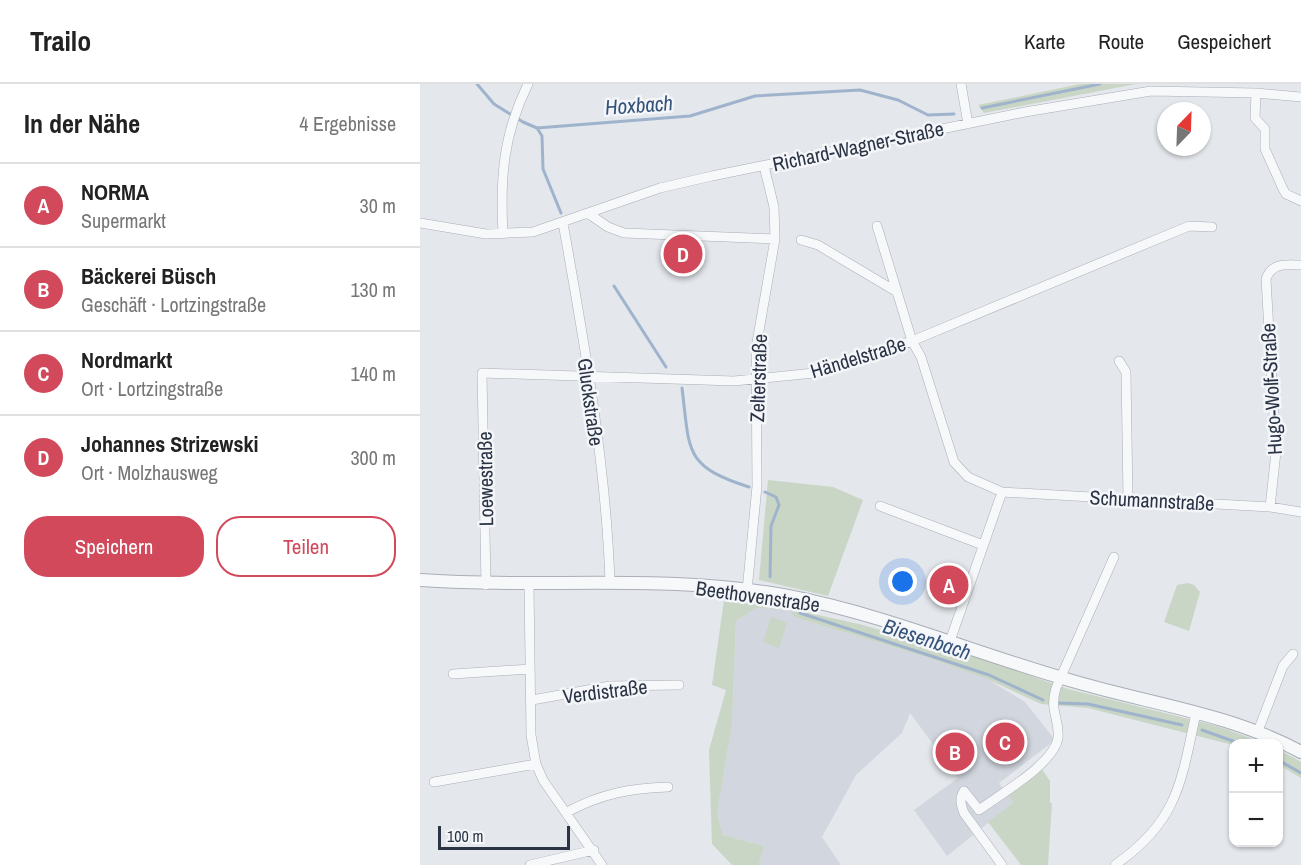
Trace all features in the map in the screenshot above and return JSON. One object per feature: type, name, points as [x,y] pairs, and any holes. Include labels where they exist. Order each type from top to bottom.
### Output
[{"type":"street","points":[[503,234],[502,178],[511,123],[528,84]]},
{"type":"street","points":[[962,84],[968,124]]},
{"type":"street","name":"Richard-Wagner-Straße","points":[[421,223],[468,233],[533,232],[660,188],[968,124],[1151,91],[1256,93],[1301,97]]},
{"type":"street","points":[[1256,93],[1255,118],[1265,129],[1265,149],[1284,192],[1301,201]]},
{"type":"street","name":"Zelterstraße","points":[[747,591],[758,486],[755,381],[763,300],[775,239],[774,207],[764,166]]},
{"type":"street","points":[[589,213],[608,227],[624,233],[775,239]]},
{"type":"street","name":"Gluckstraße","points":[[563,223],[604,496],[610,583]]},
{"type":"street","points":[[877,226],[912,341],[921,357],[954,462],[968,477],[1002,492],[950,641]]},
{"type":"street","name":"Händelstraße","points":[[482,373],[587,375],[694,381],[755,381],[814,373],[912,341],[1189,226],[1212,227]]},
{"type":"street","points":[[801,240],[818,245],[897,292]]},
{"type":"street","name":"Hugo-Wolf-Straße","points":[[1270,507],[1276,452],[1266,288],[1269,271],[1279,266],[1301,265]]},
{"type":"street","points":[[1119,361],[1126,372],[1128,499]]},
{"type":"street","name":"Loewestraße","points":[[482,373],[486,585]]},
{"type":"street","name":"Schumannstraße","points":[[1002,492],[1270,507],[1301,512]]},
{"type":"street","points":[[880,506],[983,545]]},
{"type":"street","points":[[1002,865],[964,813],[961,803],[962,795],[964,791],[979,810],[1052,753],[1058,734],[1052,704],[1060,677],[1114,557]]},
{"type":"street","name":"Beethovenstraße","points":[[420,580],[486,585],[610,583],[747,591],[787,596],[842,608],[1060,677],[1196,712],[1258,731],[1301,752]]},
{"type":"street","points":[[529,584],[531,735],[536,764],[543,780],[594,850],[602,865]]},
{"type":"street","points":[[1258,731],[1283,666],[1293,654]]},
{"type":"street","points":[[453,674],[530,669]]},
{"type":"street","name":"Verdistraße","points":[[532,700],[610,686],[679,686]]},
{"type":"street","points":[[1115,865],[1144,842],[1172,806],[1183,776],[1196,712]]},
{"type":"street","points":[[434,782],[536,764]]},
{"type":"street","points":[[567,812],[595,798],[623,789],[668,787]]},
{"type":"street","points":[[530,865],[594,850]]},
{"type":"shaded area","points":[[756,608],[791,609],[794,617],[929,658],[987,679],[1025,702],[1055,740],[999,783],[1013,803],[947,856],[914,810],[958,778],[910,713],[902,733],[856,775],[822,837],[841,865],[759,865],[764,846],[723,835],[717,814],[732,724],[736,621]]},
{"type":"green space","points":[[1080,84],[1136,84],[984,113],[978,105]]},
{"type":"green space","points":[[768,480],[833,487],[863,500],[828,596],[759,580]]},
{"type":"green space","points":[[1188,583],[1194,585],[1200,592],[1189,631],[1164,622],[1177,585]]},
{"type":"green space","points":[[724,600],[791,609],[859,624],[980,658],[1068,689],[1217,726],[1253,739],[1229,739],[1229,744],[1088,708],[1041,704],[987,679],[929,658],[794,617],[790,609],[756,608],[736,621],[732,724],[717,814],[723,835],[764,846],[759,865],[732,865],[712,844],[709,750],[726,690],[712,685]]},
{"type":"green space","points":[[771,617],[787,623],[779,648],[763,642]]},
{"type":"green space","points":[[1283,752],[1301,762],[1301,778],[1283,767]]},
{"type":"green space","points":[[1041,768],[1050,781],[1050,803],[1052,803],[1048,865],[1021,865],[988,822],[1013,803],[1007,794]]},
{"type":"waterway","name":"Hoxbach","points":[[477,84],[494,104],[537,128],[690,116],[755,96],[860,90],[898,100],[928,115],[954,114]]},
{"type":"waterway","name":"Hoxbach","points":[[982,108],[1100,84]]},
{"type":"waterway","name":"Biesenbach","points":[[537,128],[542,136],[543,169],[561,213]]},
{"type":"waterway","name":"Biesenbach","points":[[614,286],[666,367]]},
{"type":"waterway","name":"Biesenbach","points":[[682,388],[689,441],[694,453],[712,472],[749,487]]},
{"type":"waterway","name":"Biesenbach","points":[[765,492],[776,497],[779,505],[771,526],[770,577]]},
{"type":"waterway","name":"Biesenbach","points":[[800,613],[989,675],[1043,700]]},
{"type":"waterway","name":"Biesenbach","points":[[1057,703],[1088,704],[1182,725]]},
{"type":"waterway","name":"Biesenbach","points":[[1202,730],[1229,740]]},
{"type":"waterway","name":"Biesenbach","points":[[1283,763],[1301,773]]},
{"type":"place","name":"Johannes Strizewski","points":[[683,254]]},
{"type":"place","name":"NORMA","points":[[949,585]]},
{"type":"place","name":"Nordmarkt","points":[[1005,742]]},
{"type":"place","name":"Bäckerei Büsch","points":[[955,752]]}]
